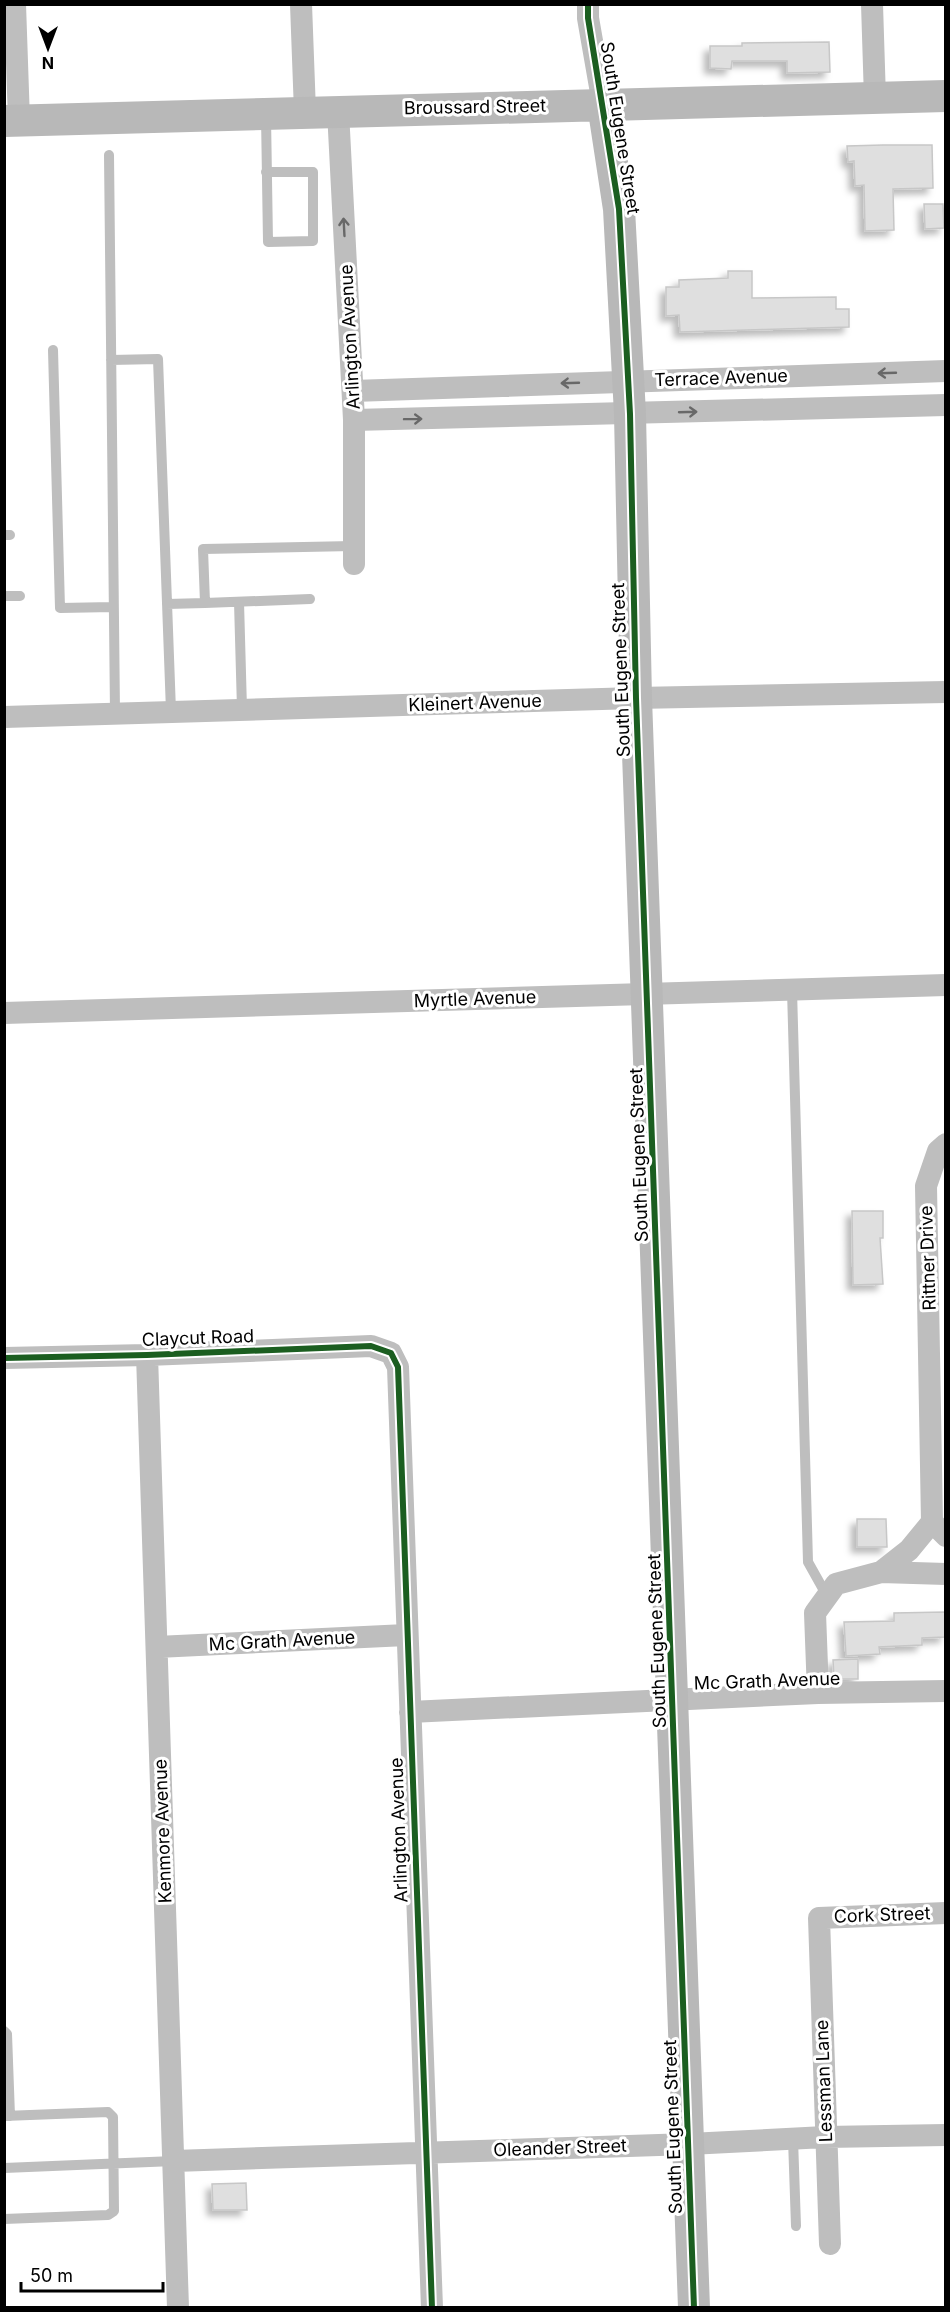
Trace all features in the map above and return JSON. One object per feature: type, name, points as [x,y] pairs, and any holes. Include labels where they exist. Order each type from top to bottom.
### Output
[{"type":"street","points":[[12,121],[15,4]]},
{"type":"street","points":[[301,4],[305,112]]},
{"type":"street","name":"South Eugene Street","points":[[588,4],[588,18],[619,209],[630,414],[636,698],[674,1700],[694,2307]]},
{"type":"street","points":[[872,4],[875,99]]},
{"type":"street","name":"Broussard Street","points":[[12,121],[945,96]]},
{"type":"street","name":"Arlington Avenue","points":[[338,111],[354,420],[353,555]]},
{"type":"street","name":"Terrace Avenue","points":[[352,391],[945,371]]},
{"type":"street","name":"Terrace Avenue","points":[[354,420],[945,405]]},
{"type":"street","name":"Kleinert Avenue","points":[[4,717],[636,698],[945,692]]},
{"type":"street","name":"Myrtle Avenue","points":[[4,1013],[945,986]]},
{"type":"street","name":"Rittner Drive","points":[[881,1572],[939,1529],[938,1370],[926,1186],[938,1151],[945,1144]]},
{"type":"street","name":"Claycut Road","points":[[4,1358],[371,1346],[391,1353]]},
{"type":"street","name":"Arlington Avenue","points":[[391,1353],[398,1367],[432,2307]]},
{"type":"street","name":"Kenmore Avenue","points":[[147,1355],[178,2307]]},
{"type":"street","name":"Rittner Drive","points":[[818,1693],[814,1613],[836,1584],[881,1572],[945,1574]]},
{"type":"street","name":"Mc Grath Avenue","points":[[157,1647],[406,1635]]},
{"type":"street","name":"Mc Grath Avenue","points":[[410,1712],[818,1693],[945,1691]]},
{"type":"street","name":"Cork Street","points":[[819,1918],[945,1913]]},
{"type":"street","name":"Lessman Lane","points":[[819,1918],[830,2244]]},
{"type":"street","name":"Oleander Street","points":[[174,2161],[689,2144],[825,2137],[945,2135]]},
{"type":"lane","points":[[266,113],[266,172],[268,242],[313,241],[313,172],[266,172]]},
{"type":"lane","points":[[109,155],[115,713]]},
{"type":"lane","points":[[53,350],[60,608],[113,607]]},
{"type":"lane","points":[[111,360],[158,360],[171,711]]},
{"type":"lane","points":[[205,603],[203,549],[353,555]]},
{"type":"lane","points":[[4,596],[21,596]]},
{"type":"lane","points":[[167,604],[310,599]]},
{"type":"lane","points":[[240,602],[242,709]]},
{"type":"lane","points":[[792,990],[808,1562],[827,1596]]},
{"type":"lane","points":[[4,2031],[7,2034],[7,2116],[108,2112],[113,2117],[114,2163],[114,2211],[108,2215],[4,2219]]},
{"type":"lane","points":[[793,2139],[796,2226]]},
{"type":"lane","points":[[4,2168],[174,2161]]},
{"type":"building","points":[[829,42],[830,72],[787,73],[787,61],[732,61],[731,69],[710,68],[710,46],[742,46],[742,43]]},
{"type":"building","points":[[932,145],[933,188],[893,189],[894,230],[865,231],[864,185],[855,186],[854,161],[848,162],[847,146]]},
{"type":"building","points":[[924,204],[943,204],[944,228],[925,229]]},
{"type":"building","points":[[728,271],[752,271],[752,298],[836,297],[836,309],[849,309],[849,327],[680,332],[679,315],[666,316],[666,287],[679,287],[679,280],[728,278]]},
{"type":"building","points":[[852,1211],[883,1211],[883,1238],[880,1238],[883,1284],[853,1285]]},
{"type":"building","points":[[857,1519],[886,1519],[887,1547],[857,1547]]},
{"type":"building","points":[[945,1612],[945,1637],[922,1638],[922,1645],[879,1647],[880,1654],[846,1656],[844,1622],[894,1621],[894,1613]]},
{"type":"building","points":[[858,1659],[858,1679],[834,1679],[833,1660]]},
{"type":"building","points":[[246,2183],[247,2210],[213,2210],[212,2184]]},
{"type":"cycle path","points":[[588,4],[588,18],[619,209],[630,414],[636,698],[694,2308]]},
{"type":"cycle path","points":[[4,1358],[371,1346],[391,1353],[398,1367],[432,2308]]}]
